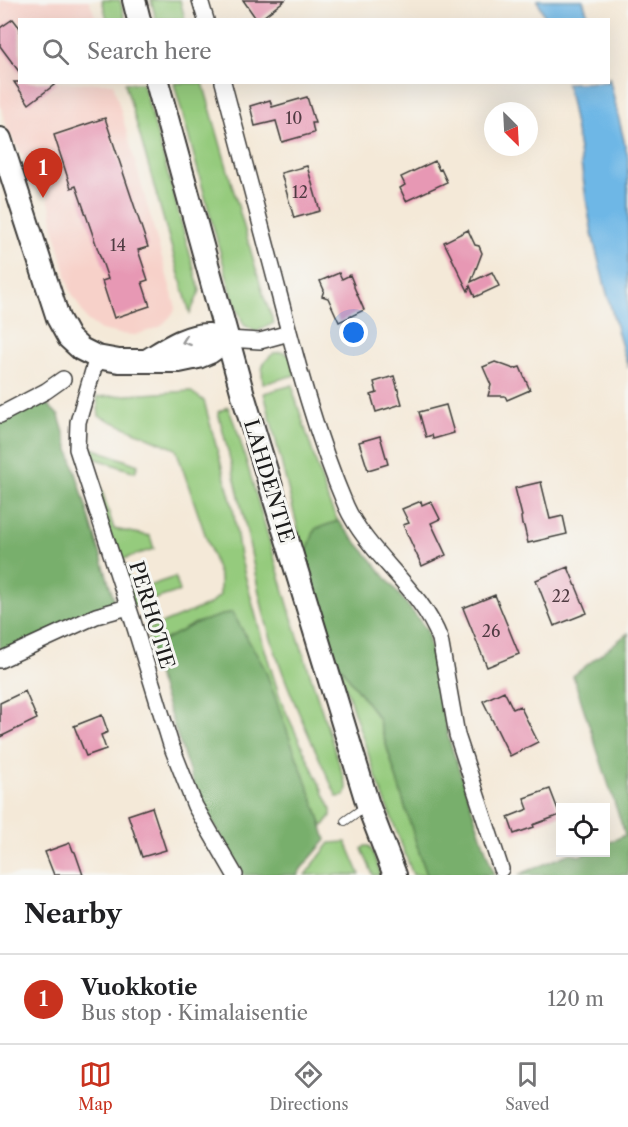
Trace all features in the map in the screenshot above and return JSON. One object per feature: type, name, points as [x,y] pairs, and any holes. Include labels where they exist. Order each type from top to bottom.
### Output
[{"type":"main road","points":[[134,0],[138,18]]},
{"type":"main road","name":"LAHDENTIE","points":[[158,84],[243,395],[368,805],[395,875]]},
{"type":"main road","points":[[0,139],[58,318],[69,338],[81,349],[97,357],[119,361],[179,360],[198,357],[228,339]]},
{"type":"street","points":[[201,0],[206,18]]},
{"type":"street","points":[[224,84],[289,333],[328,462],[354,523],[422,606],[435,626],[440,639],[457,735],[501,869]]},
{"type":"street","points":[[228,339],[261,341],[289,333]]},
{"type":"street","name":"PERHOTIE","points":[[97,357],[78,422],[77,449],[171,745],[195,807],[235,875]]},
{"type":"street","points":[[0,415],[63,380]]},
{"type":"street","points":[[0,660],[96,616],[128,607]]},
{"type":"lane","points":[[345,820],[368,805]]},
{"type":"shaded area","points":[[0,0],[89,0],[96,18],[18,18],[18,84],[113,84],[176,308],[160,327],[135,335],[120,334],[101,330],[87,320],[70,290],[46,191],[8,132],[0,103]]},
{"type":"green space","points":[[102,0],[120,0],[125,18],[107,18]]},
{"type":"green space","points":[[151,0],[180,0],[185,18],[156,18]]},
{"type":"green space","points":[[125,84],[143,84],[200,291],[190,313]]},
{"type":"green space","points":[[174,84],[203,84],[264,297],[274,323],[256,332],[244,325],[233,299]]},
{"type":"green space","points":[[283,352],[291,356],[295,375],[263,384],[264,363],[274,353]]},
{"type":"green space","points":[[293,385],[329,503],[338,521],[316,529],[305,557],[264,393]]},
{"type":"green space","points":[[190,391],[204,401],[233,508],[240,556],[281,701],[331,809],[331,816],[322,828],[292,745],[196,623],[151,647],[146,630],[210,604],[220,595],[220,578],[176,449],[99,416],[97,397]]},
{"type":"green space","points":[[38,395],[59,416],[116,606],[0,658],[0,415]]},
{"type":"green space","points":[[228,407],[238,433],[291,615],[347,788],[344,796],[337,797],[308,733],[289,689],[266,622],[218,412]]},
{"type":"green space","points":[[87,446],[138,465],[135,472],[91,457],[114,529],[150,536],[154,549],[123,559],[133,591],[175,577],[180,591],[133,606],[82,447]]},
{"type":"green space","points":[[338,521],[427,630],[448,736],[494,875],[427,875],[378,718],[337,662],[305,557],[315,529]]},
{"type":"green space","points":[[232,612],[265,669],[326,840],[298,875],[244,875],[198,798],[159,681],[151,647],[196,623]]},
{"type":"green space","points":[[628,633],[628,875],[518,875],[561,857],[610,857],[610,842],[625,835],[573,676]]},
{"type":"green space","points":[[337,662],[378,718],[427,875],[413,875],[375,774]]},
{"type":"green space","points":[[346,842],[360,875],[305,875],[330,843]]},
{"type":"green space","points":[[369,846],[373,852],[381,875],[373,875],[362,849]]},
{"type":"water","points":[[537,0],[583,0],[589,18],[546,18]]},
{"type":"water","points":[[610,81],[628,157],[628,368],[592,233],[566,84],[610,84]]},
{"type":"building","points":[[243,0],[285,0],[262,18],[256,18]]},
{"type":"building","points":[[13,19],[18,25],[18,70],[0,46],[0,28]]},
{"type":"building","points":[[14,82],[18,84],[55,84],[29,104]]},
{"type":"building","points":[[307,97],[315,123],[312,123],[314,133],[282,142],[276,121],[255,126],[250,106],[270,100],[272,107]]},
{"type":"building","points":[[105,118],[148,247],[138,250],[148,280],[142,282],[150,306],[114,318],[102,281],[108,279],[76,186],[71,188],[54,135]]},
{"type":"building","points":[[435,161],[447,182],[406,201],[400,188],[405,185],[401,177]]},
{"type":"building","points":[[307,166],[320,211],[294,218],[281,173]]},
{"type":"building","points":[[468,230],[475,245],[479,246],[482,253],[471,282],[492,272],[499,286],[475,297],[470,286],[468,291],[444,242]]},
{"type":"building","points":[[339,273],[342,279],[350,275],[364,310],[339,322],[328,298],[322,296],[324,290],[320,281]]},
{"type":"building","points":[[495,362],[514,369],[520,367],[530,390],[507,400],[505,396],[488,396],[491,385],[483,367]]},
{"type":"building","points":[[394,376],[402,404],[376,412],[371,395],[377,393],[374,382]]},
{"type":"building","points":[[446,405],[454,433],[433,439],[432,435],[426,437],[419,412]]},
{"type":"building","points":[[380,436],[388,464],[368,470],[359,442]]},
{"type":"building","points":[[541,482],[550,519],[563,516],[567,534],[528,543],[515,488]]},
{"type":"building","points":[[421,501],[422,505],[431,501],[440,519],[431,523],[446,555],[422,566],[403,525],[409,523],[402,509]]},
{"type":"building","points":[[568,567],[587,613],[554,626],[536,580]]},
{"type":"building","points":[[495,595],[519,654],[487,667],[463,608]]},
{"type":"building","points":[[25,691],[37,719],[0,737],[0,703]]},
{"type":"building","points":[[504,691],[513,709],[520,706],[538,742],[510,756],[483,701]]},
{"type":"building","points":[[102,715],[108,732],[101,735],[106,749],[86,756],[74,726]]},
{"type":"building","points":[[550,789],[556,805],[556,816],[514,834],[508,817],[528,809],[524,798]]},
{"type":"building","points":[[152,807],[166,850],[142,857],[128,815]]},
{"type":"building","points":[[70,843],[83,875],[54,875],[45,852]]},
{"type":"place","name":"Vuokkotie","points":[[43,198]]}]
